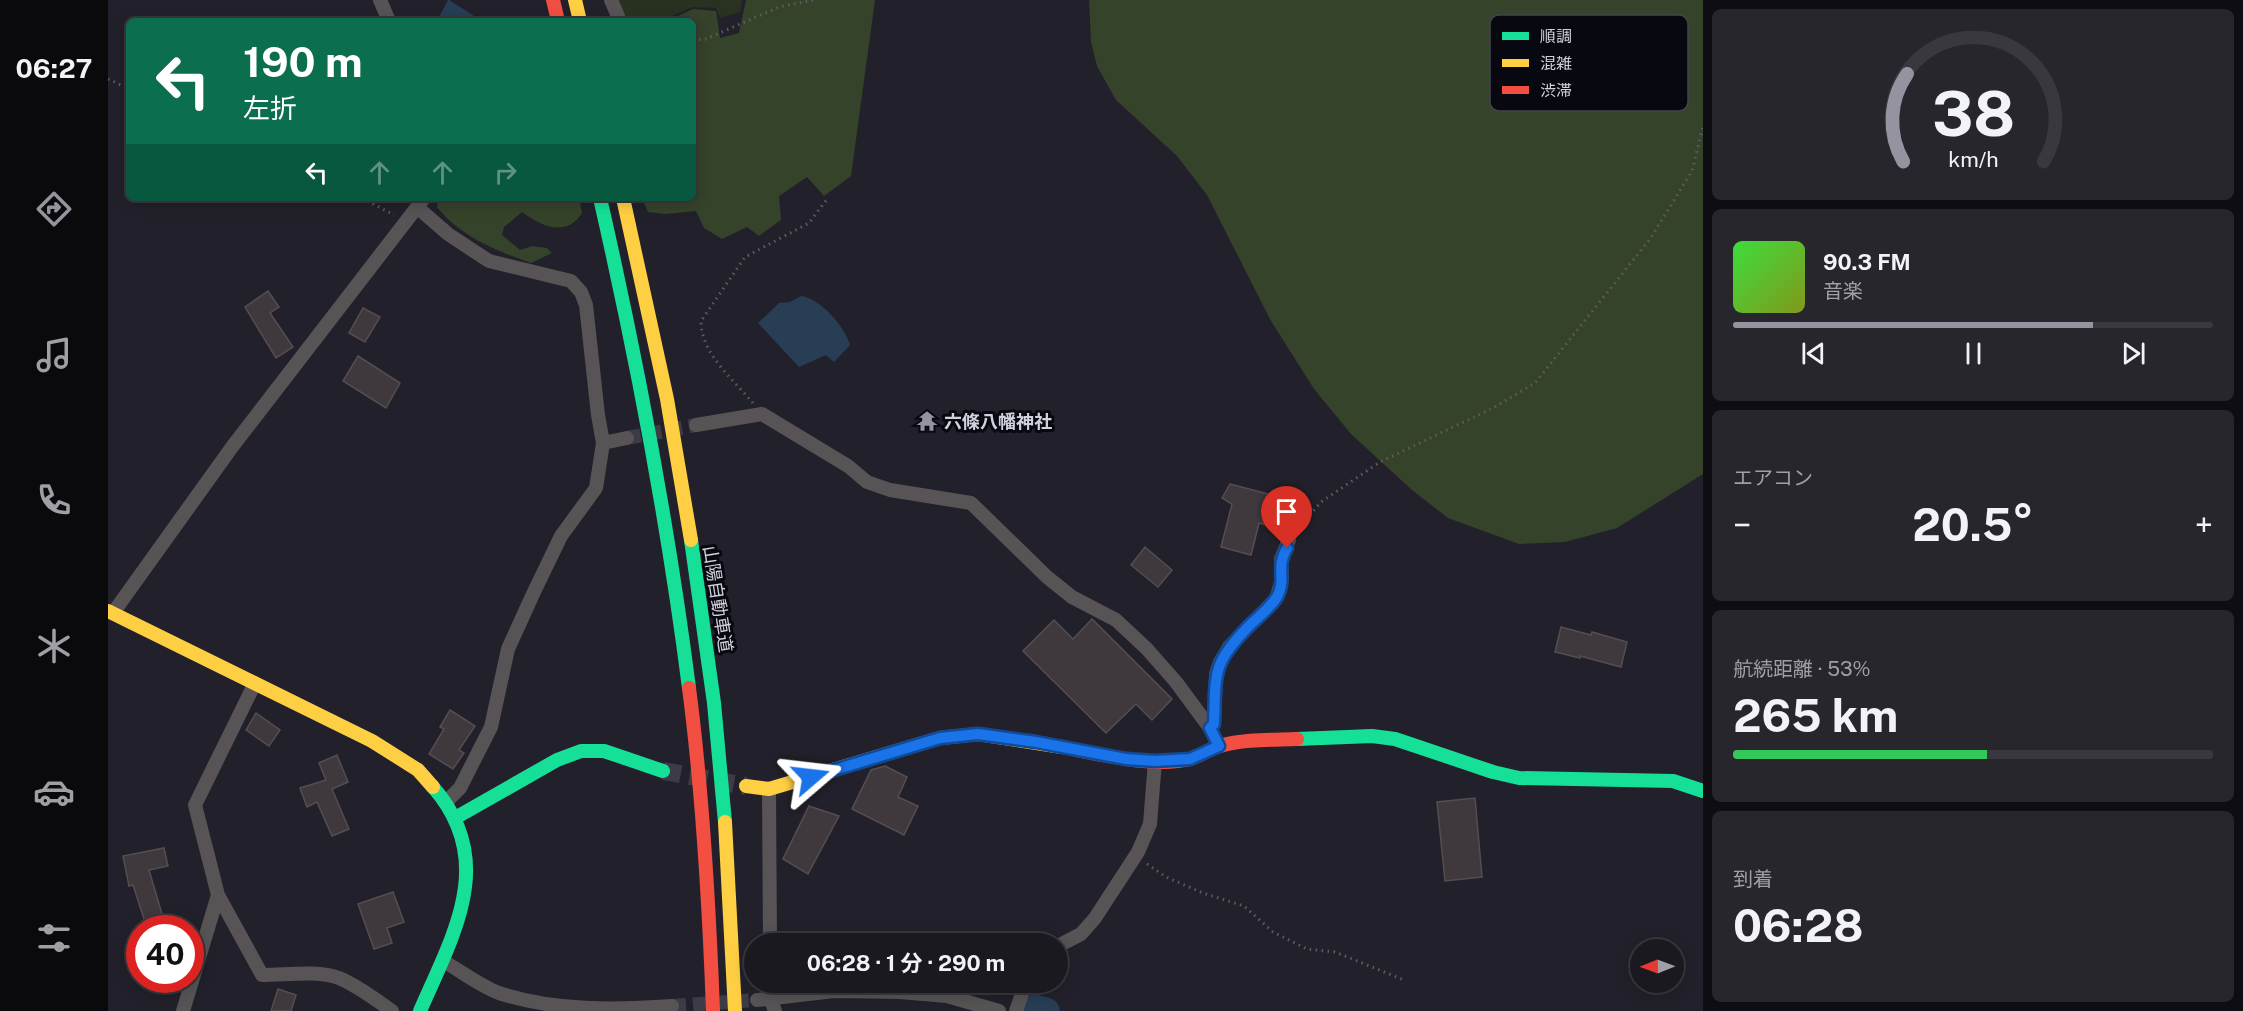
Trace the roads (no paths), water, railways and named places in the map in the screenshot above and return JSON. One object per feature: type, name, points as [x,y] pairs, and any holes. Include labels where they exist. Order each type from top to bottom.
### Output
[{"type":"main road","points":[[553,0],[557,18]]},
{"type":"main road","points":[[575,0],[579,18]]},
{"type":"main road","points":[[601,201],[644,401],[673,560],[699,772],[708,878],[713,1011]]},
{"type":"main road","name":"山陽自動車道","points":[[624,201],[666,399],[702,612],[723,773],[736,1011]]},
{"type":"main road","points":[[111,612],[372,741],[418,770],[446,802],[455,818],[462,839],[466,866],[465,895],[457,925],[420,1011]]},
{"type":"main road","points":[[746,786],[769,789],[940,738],[978,734],[1126,759],[1155,761],[1190,759],[1219,746],[1260,740],[1372,736],[1395,739],[1493,772],[1519,778],[1673,781],[1703,791]]},
{"type":"main road","points":[[455,818],[557,760],[581,751],[604,751],[663,771]]},
{"type":"street","points":[[380,0],[388,18]]},
{"type":"street","points":[[611,0],[619,18]]},
{"type":"street","points":[[111,612],[232,447],[420,203],[448,234],[489,261],[571,281],[582,292],[586,305],[603,443],[596,488],[561,536],[508,649],[492,728],[460,788],[446,802]]},
{"type":"street","points":[[696,425],[762,414],[848,465],[867,482],[890,490],[971,503],[1047,577],[1072,597],[1116,620],[1147,649],[1176,681],[1210,728],[1219,746]]},
{"type":"street","points":[[603,443],[627,438]]},
{"type":"street","points":[[1210,728],[1214,724],[1216,674],[1220,662],[1229,646],[1276,599],[1282,579],[1281,559],[1289,540]]},
{"type":"street","points":[[255,683],[195,806],[218,895],[262,975],[336,977],[359,988],[392,1011]]},
{"type":"street","points":[[1068,941],[1081,934],[1095,918],[1138,852],[1150,824],[1155,761]]},
{"type":"street","points":[[769,789],[770,933]]},
{"type":"street","points":[[183,1011],[218,895]]},
{"type":"street","points":[[442,961],[498,993],[554,1006],[615,1011],[672,1006]]},
{"type":"street","points":[[768,1004],[834,992],[900,992],[947,996],[999,1011]]},
{"type":"street","points":[[1016,1011],[1022,993]]},
{"type":"water","points":[[449,0],[477,18],[439,18]]},
{"type":"water","points":[[801,296],[816,302],[831,314],[847,338],[850,345],[834,362],[826,355],[799,367],[758,323],[779,303],[790,302]]},
{"type":"waterway","points":[[1032,1011],[1035,1008],[1046,1011]]},
{"type":"tunnel","points":[[627,438],[696,425]]},
{"type":"tunnel","points":[[663,771],[746,786]]},
{"type":"tunnel","points":[[672,1006],[757,1000]]},
{"type":"place","name":"六條八幡神社","points":[[927,421]]}]
